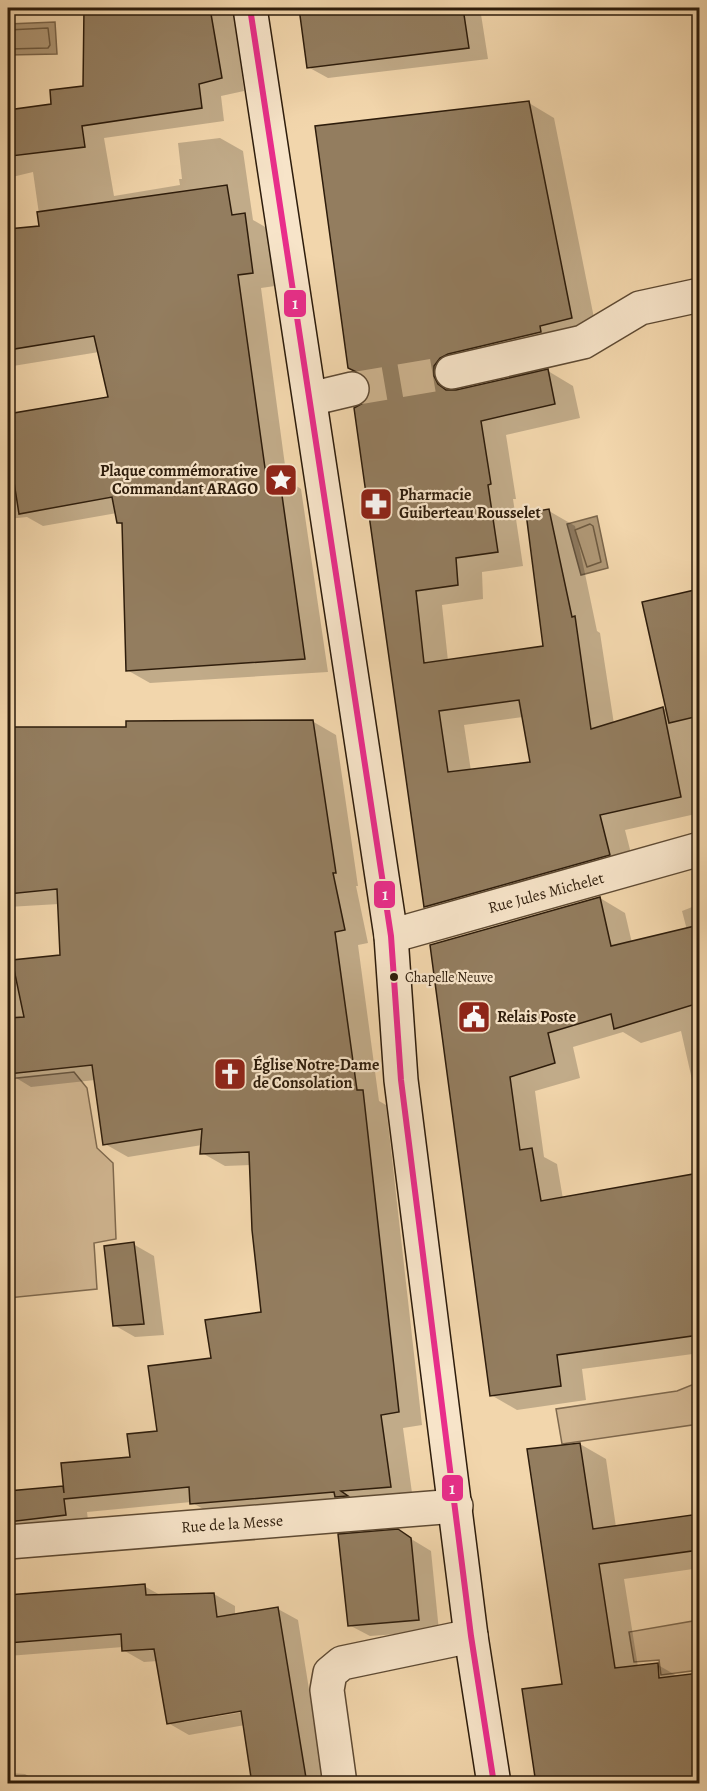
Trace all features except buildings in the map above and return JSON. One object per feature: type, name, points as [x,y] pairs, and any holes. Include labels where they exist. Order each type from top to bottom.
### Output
[{"type":"main road","points":[[250,8],[310,399],[350,681],[391,936],[401,1080],[471,1636],[494,1784]]},
{"type":"main road","points":[[452,372],[583,342],[640,308],[699,295]]},
{"type":"main road","points":[[310,399],[352,389]]},
{"type":"main road","name":"Rue Jules Michelet","points":[[391,936],[699,849]]},
{"type":"main road","name":"Rue de la Messe","points":[[8,1542],[456,1506]]},
{"type":"main road","points":[[340,1784],[327,1690],[330,1673],[342,1663],[471,1636]]},
{"type":"shaded area","points":[[74,1072],[87,1088],[97,1148],[113,1163],[116,1239],[94,1243],[97,1289],[8,1298],[8,1079]]},
{"type":"shaded area","points":[[699,1382],[699,1424],[562,1444],[556,1409],[677,1391]]},
{"type":"shaded area","points":[[699,1620],[699,1670],[661,1675],[659,1660],[634,1662],[629,1632]]},
{"type":"water","points":[[55,22],[57,54],[8,55],[8,24]]},
{"type":"water","points":[[597,516],[608,568],[581,575],[567,524]]},
{"type":"tunnel","points":[[352,389],[452,372]]},
{"type":"transit line","name":"1","points":[[250,8],[391,936],[401,1080],[471,1636],[494,1784]]},
{"type":"place","name":"Plaque commémorative Commandant ARAGO","points":[[281,480]]},
{"type":"place","name":"Pharmacie Guiberteau Rousselet","points":[[376,504]]},
{"type":"place","name":"Chapelle Neuve","points":[[394,977]]},
{"type":"place","name":"Relais Poste","points":[[474,1017]]},
{"type":"place","name":"Église Notre-Dame de Consolation","points":[[230,1074]]}]
